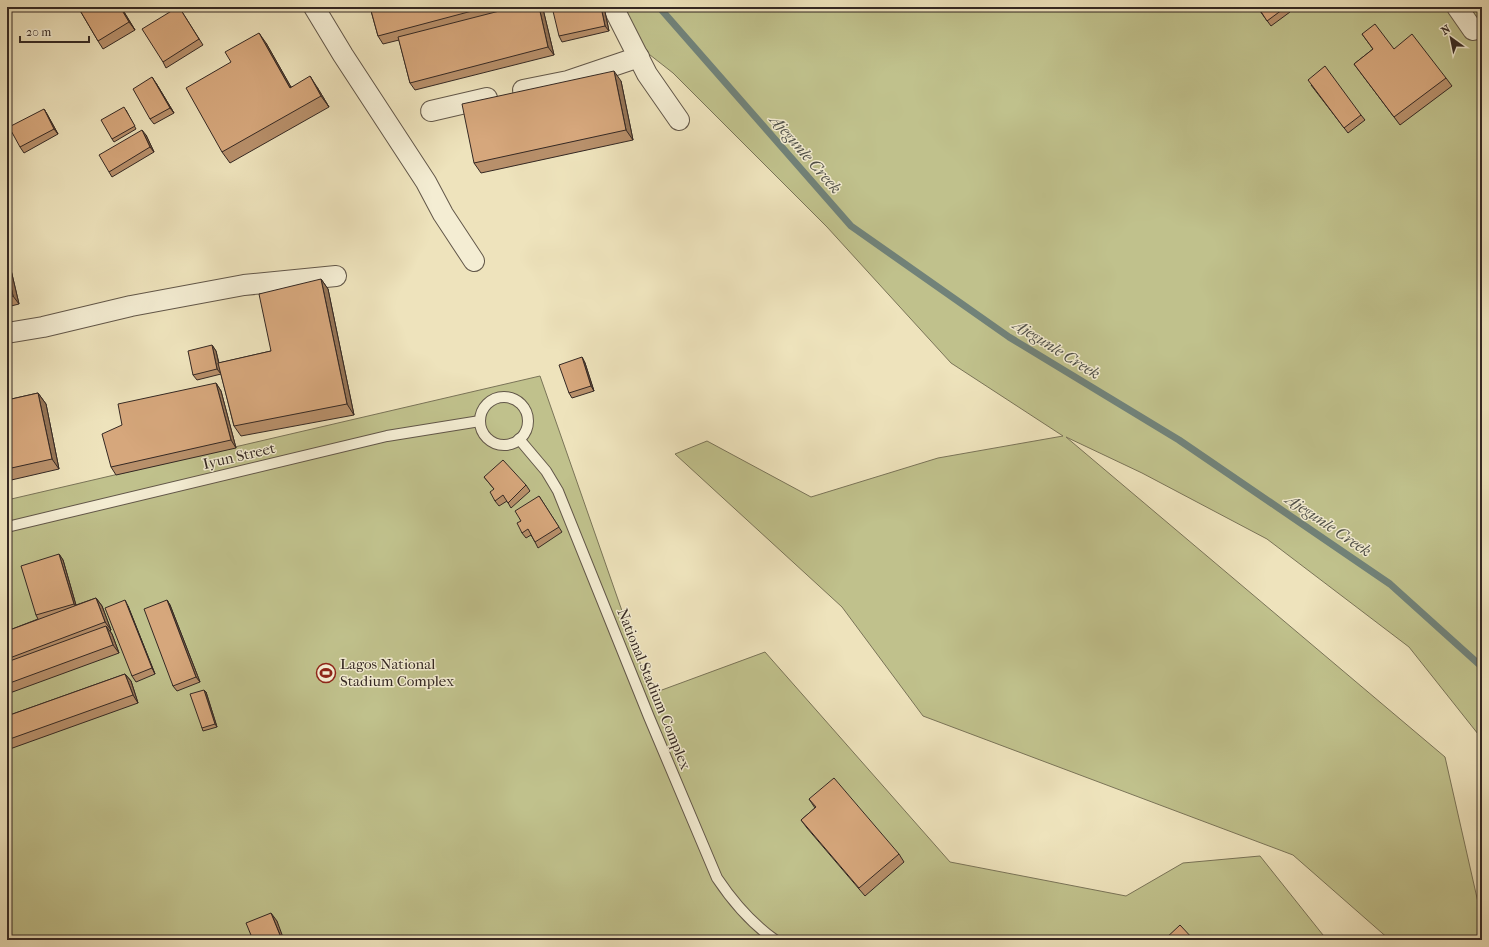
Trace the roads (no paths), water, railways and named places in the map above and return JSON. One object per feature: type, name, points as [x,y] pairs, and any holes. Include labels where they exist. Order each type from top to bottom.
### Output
[{"type":"street","points":[[314,7],[426,182],[443,214],[474,261]]},
{"type":"street","points":[[613,7],[647,74],[679,120]]},
{"type":"street","points":[[1457,7],[1473,30]]},
{"type":"street","points":[[431,111],[568,80],[639,57]]},
{"type":"street","points":[[7,332],[43,327],[131,306],[244,285],[336,276]]},
{"type":"lane","points":[[511,397],[523,406],[527,412],[528,419],[524,434],[519,439],[513,443],[505,445],[490,441],[485,435],[481,428],[481,413],[490,401],[496,398],[511,397]]},
{"type":"lane","name":"Iyun Street","points":[[7,527],[387,436],[480,421]]},
{"type":"lane","name":"National Stadium Complex","points":[[519,439],[546,471],[558,491],[649,717],[717,878],[730,897],[759,928],[775,940]]},
{"type":"waterway","name":"Ajegunle Creek","points":[[659,7],[851,226],[1009,337],[1179,440],[1390,584],[1482,667]]},
{"type":"place","name":"Lagos National Stadium Complex","points":[[326,673]]}]
